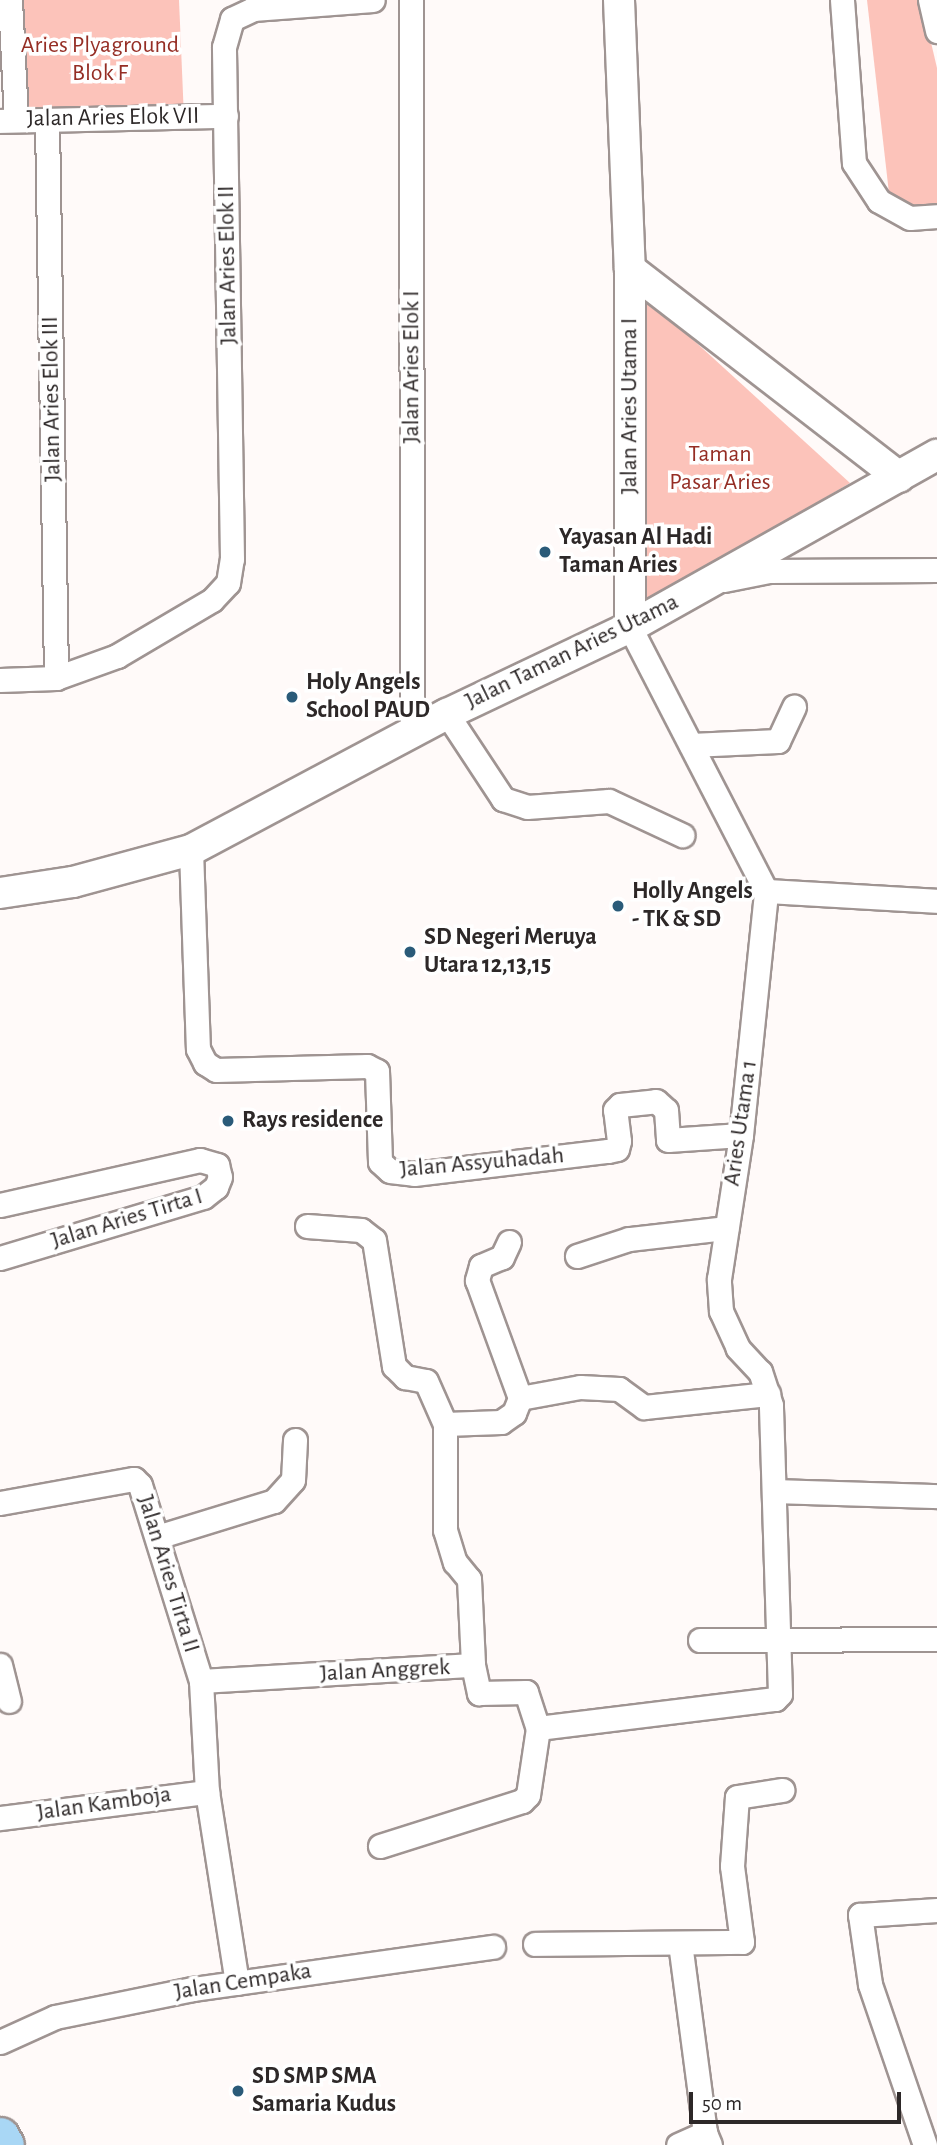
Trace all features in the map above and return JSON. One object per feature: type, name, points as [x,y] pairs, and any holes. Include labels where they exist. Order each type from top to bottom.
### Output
[{"type":"main road","points":[[0,2136],[5,2145]]},
{"type":"street","points":[[8,120],[10,0]]},
{"type":"street","name":"Jalan Aries Elok II","points":[[56,678],[117,656],[212,600],[228,583],[232,559],[224,47],[232,19],[253,9],[373,0]]},
{"type":"street","name":"Jalan Aries Elok I","points":[[411,0],[412,735]]},
{"type":"street","name":"Jalan Aries Utama I","points":[[620,0],[630,270],[630,626]]},
{"type":"street","points":[[842,0],[854,163],[879,201],[910,218],[937,216]]},
{"type":"street","points":[[930,0],[937,31]]},
{"type":"street","name":"Jalan Aries Elok VII","points":[[8,120],[226,116]]},
{"type":"street","name":"Jalan Aries Elok III","points":[[47,121],[56,678]]},
{"type":"street","name":"Jalan Aries Utama I","points":[[630,270],[899,477]]},
{"type":"street","name":"Jalan Taman Aries Utama","points":[[0,893],[74,882],[191,850],[412,735],[447,714],[630,626],[937,454]]},
{"type":"street","points":[[707,584],[769,571],[937,570]]},
{"type":"street","points":[[630,626],[766,891],[937,901]]},
{"type":"street","points":[[0,680],[56,678]]},
{"type":"street","points":[[691,745],[778,741],[794,707]]},
{"type":"street","points":[[447,714],[503,799],[527,807],[609,801],[682,835]]},
{"type":"street","name":"Jalan Assyuhadah","points":[[191,850],[198,1049],[205,1063],[216,1070],[367,1066],[377,1071],[380,1162],[390,1171],[414,1174],[617,1149],[619,1141],[615,1110],[656,1101],[666,1110],[668,1140],[741,1135]]},
{"type":"street","name":"Aries Utama 1","points":[[766,891],[741,1135],[719,1279],[722,1311],[738,1348],[760,1372],[768,1394],[777,1491],[779,1638]]},
{"type":"street","name":"Jalan Aries Tirta I","points":[[0,1205],[200,1160],[217,1165],[220,1177],[216,1187],[204,1197],[0,1258]]},
{"type":"street","points":[[307,1226],[361,1230],[374,1240],[394,1366],[405,1377],[426,1381],[445,1424],[445,1530],[455,1562],[469,1579],[473,1665]]},
{"type":"street","points":[[577,1256],[629,1239],[726,1228]]},
{"type":"street","points":[[445,1424],[501,1422],[514,1413],[520,1398],[477,1280],[481,1266],[502,1257],[509,1242]]},
{"type":"street","points":[[520,1398],[608,1385],[643,1407],[768,1394]]},
{"type":"street","points":[[157,1537],[274,1501],[293,1480],[295,1440]]},
{"type":"street","name":"Jalan Aries Tirta II","points":[[0,1503],[134,1479],[140,1485],[201,1681]]},
{"type":"street","points":[[777,1491],[937,1496]]},
{"type":"street","points":[[380,1846],[522,1801],[528,1795],[538,1728],[775,1699],[780,1694],[779,1638]]},
{"type":"street","points":[[700,1640],[937,1639]]},
{"type":"street","points":[[0,1665],[9,1701]]},
{"type":"street","name":"Jalan Anggrek","points":[[201,1681],[473,1665],[479,1693],[526,1692],[538,1728]]},
{"type":"street","points":[[201,1681],[207,1792],[237,1983]]},
{"type":"street","points":[[535,1944],[742,1942],[733,1866],[737,1797],[782,1790]]},
{"type":"street","name":"Jalan Kamboja","points":[[0,1818],[207,1792]]},
{"type":"street","points":[[925,2145],[870,1984],[860,1915],[937,1910]]},
{"type":"street","points":[[678,2145],[707,2139],[680,1942]]},
{"type":"street","name":"Jalan Cempaka","points":[[0,2042],[55,2017],[237,1983],[493,1947]]},
{"type":"green space","name":"Aries Plyaground Blok F","points":[[22,0],[179,0],[184,118],[24,121]]},
{"type":"green space","points":[[867,0],[921,0],[937,68],[937,213],[890,202]]},
{"type":"green space","name":"Taman Pasar Aries","points":[[644,295],[850,483],[642,606]]},
{"type":"place","name":"Yayasan Al Hadi Taman Aries","points":[[545,552]]},
{"type":"place","name":"Holy Angels School PAUD","points":[[292,697]]},
{"type":"place","name":"Holly Angels - TK & SD","points":[[618,906]]},
{"type":"place","name":"SD Negeri Meruya Utara 12,13,15","points":[[410,952]]},
{"type":"place","name":"Rays residence","points":[[228,1121]]},
{"type":"place","name":"SD SMP SMA Samaria Kudus","points":[[238,2091]]}]
